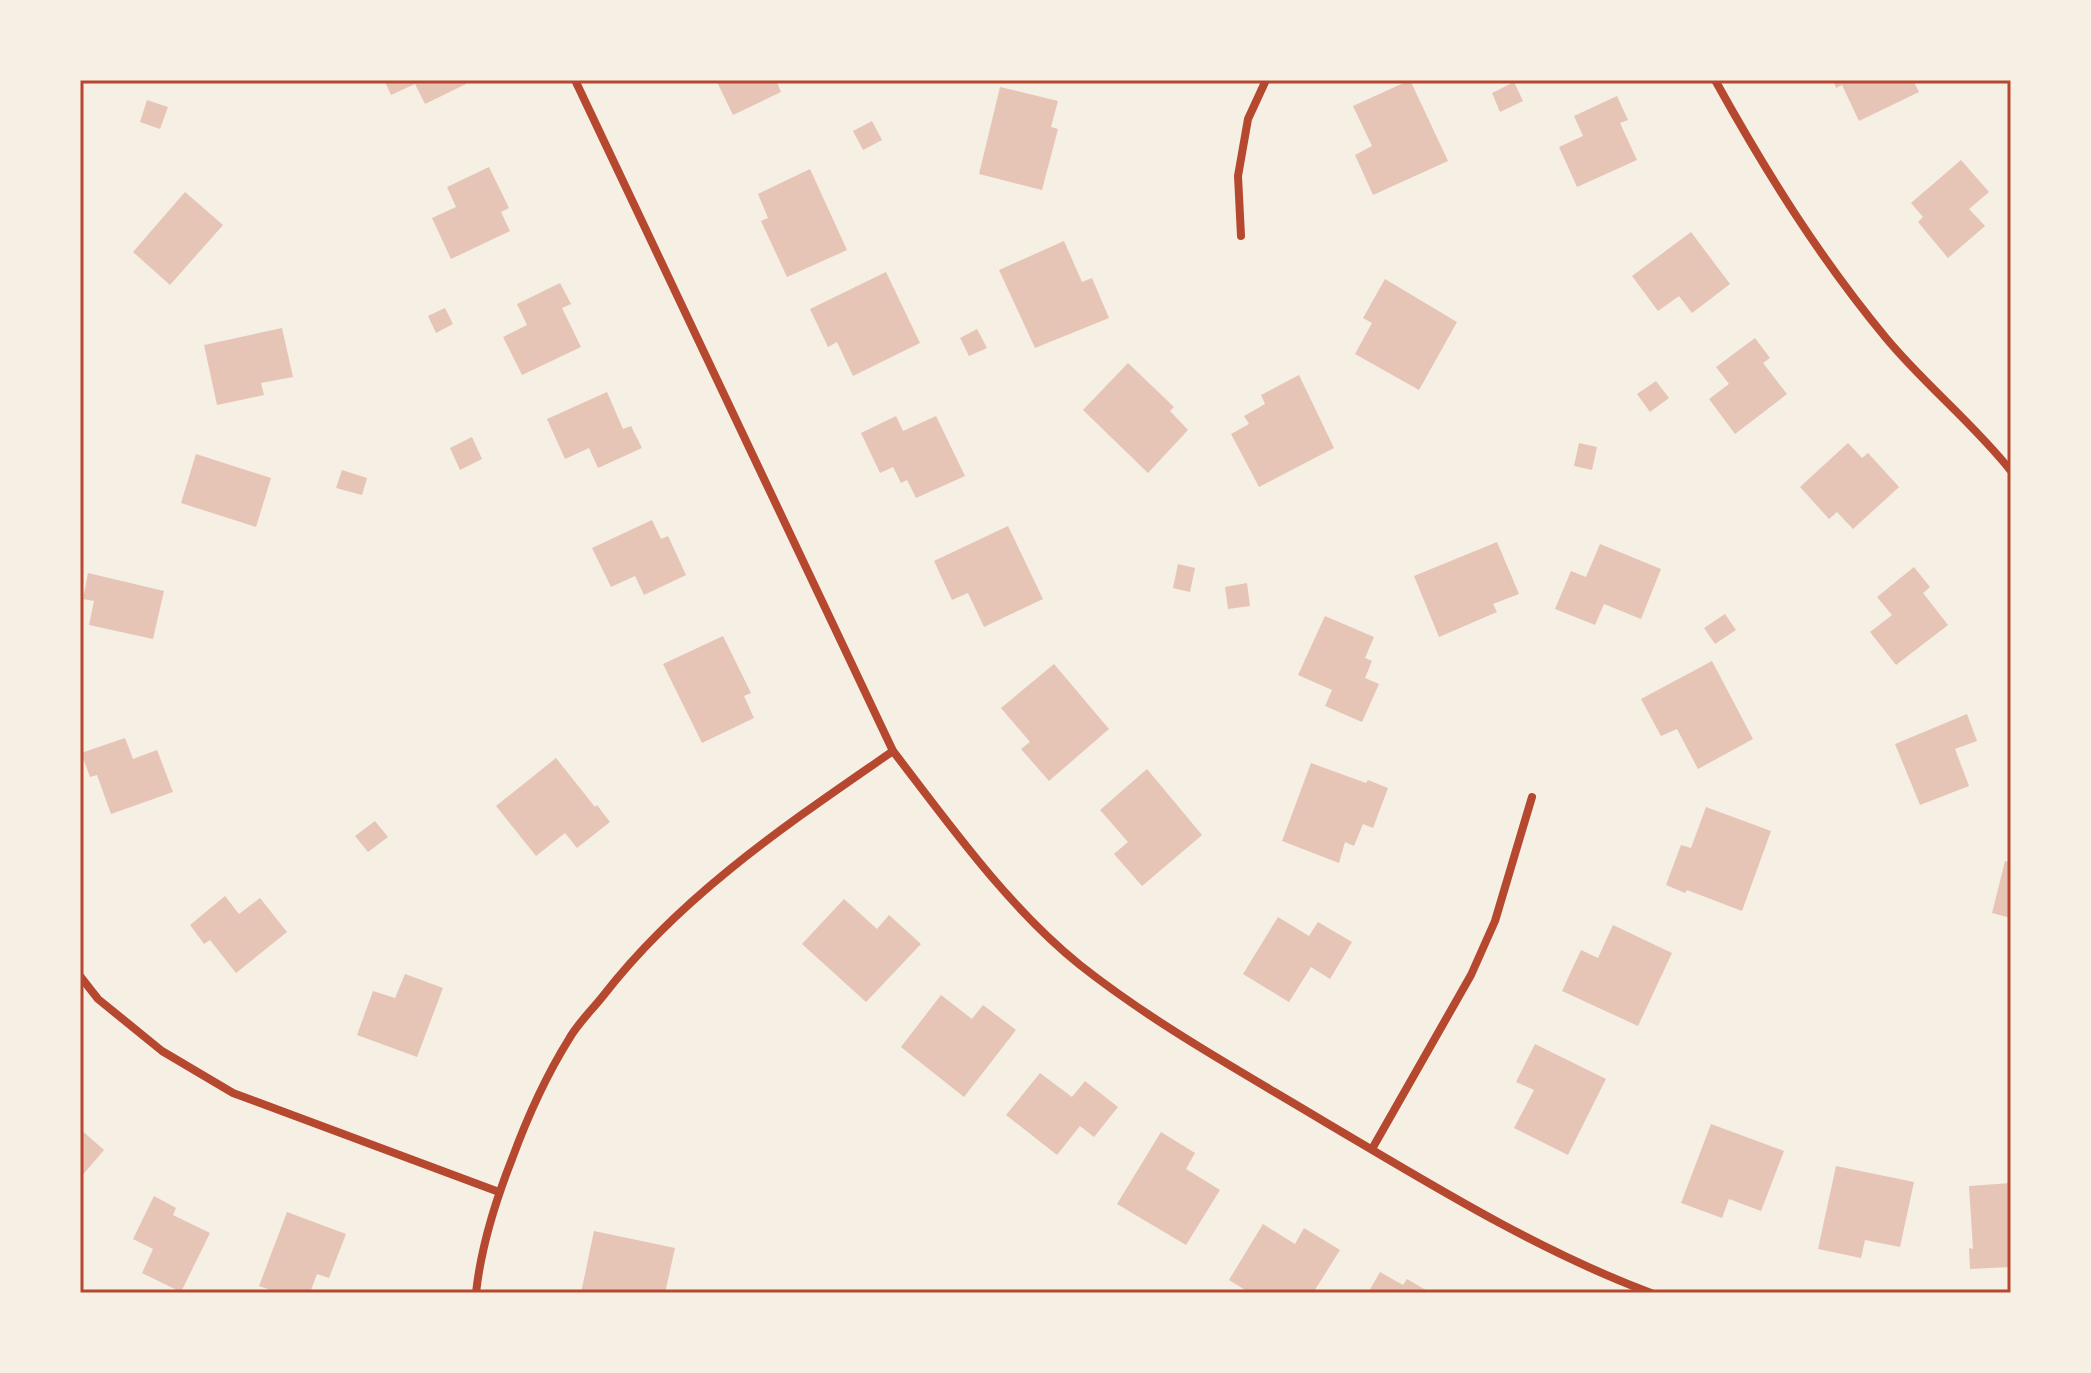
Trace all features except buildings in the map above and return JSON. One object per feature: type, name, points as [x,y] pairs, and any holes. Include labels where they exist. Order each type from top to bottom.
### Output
[{"type":"street","points":[[575,80],[893,751],[953,829],[1020,907],[1079,964],[1219,1059],[1532,1241],[1651,1293]]},
{"type":"street","points":[[1241,236],[1238,176],[1248,119],[1266,80]]},
{"type":"street","points":[[1715,80],[1768,175],[1834,273],[1888,341],[2011,471]]},
{"type":"street","points":[[476,1293],[478,1272],[499,1192],[525,1125],[570,1037],[620,974],[698,895],[776,831],[893,751]]},
{"type":"street","points":[[1372,1149],[1477,961],[1495,921],[1532,797]]},
{"type":"street","points":[[80,976],[98,999],[162,1051],[233,1093],[499,1192]]}]
